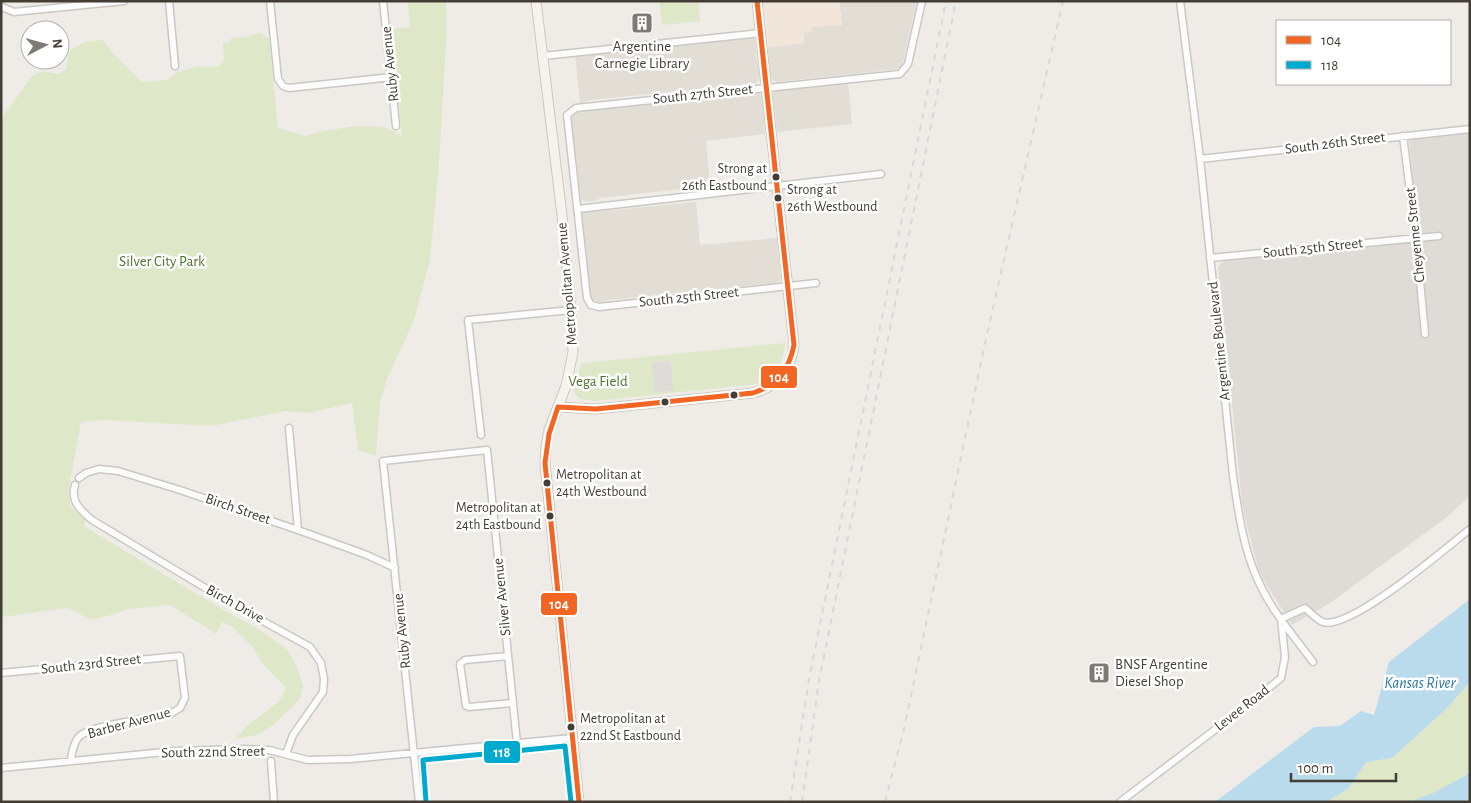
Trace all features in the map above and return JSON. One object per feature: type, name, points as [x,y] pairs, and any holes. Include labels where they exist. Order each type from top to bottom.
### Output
[{"type":"main road","name":"Metropolitan Avenue","points":[[536,1],[552,126],[571,310],[573,352],[566,386],[549,430],[545,463],[579,802]]},
{"type":"main road","points":[[558,407],[596,409],[753,393],[763,391],[779,381],[788,369],[793,351],[757,1]]},
{"type":"street","points":[[3,6],[14,12],[124,1]]},
{"type":"street","points":[[169,1],[175,66]]},
{"type":"street","points":[[270,1],[278,79],[283,86],[289,88],[392,77]]},
{"type":"street","name":"Ruby Avenue","points":[[383,1],[396,126]]},
{"type":"street","name":"South 27th Street","points":[[578,209],[568,115],[576,108],[900,74],[908,64],[922,1]]},
{"type":"street","name":"Argentine Boulevard","points":[[1180,1],[1200,159],[1238,507],[1256,577],[1281,619],[1313,662]]},
{"type":"street","points":[[543,56],[761,32]]},
{"type":"street","name":"South 26th Street","points":[[1200,159],[1470,129]]},
{"type":"street","name":"Cheyenne Street","points":[[1403,136],[1416,238],[1425,334]]},
{"type":"street","points":[[578,209],[881,174]]},
{"type":"street","name":"South 25th Street","points":[[578,209],[587,298],[591,305],[599,307],[816,283]]},
{"type":"street","name":"South 25th Street","points":[[1210,258],[1439,236]]},
{"type":"street","points":[[481,436],[468,320],[571,310]]},
{"type":"street","points":[[289,428],[298,530]]},
{"type":"street","name":"Silver Avenue","points":[[383,461],[486,450],[516,743]]},
{"type":"street","name":"Ruby Avenue","points":[[383,461],[419,802]]},
{"type":"street","name":"Birch Street","points":[[79,478],[86,473],[99,469],[118,471],[298,530],[366,555],[395,568]]},
{"type":"street","name":"Birch Drive","points":[[75,485],[73,496],[77,507],[92,520],[232,604],[310,647],[321,664],[324,679],[323,692],[293,735],[286,754]]},
{"type":"street","points":[[1281,619],[1304,608],[1323,622],[1337,622],[1354,615],[1374,603],[1470,529]]},
{"type":"street","name":"Levee Road","points":[[1120,802],[1281,678],[1285,657],[1281,619]]},
{"type":"street","name":"South 23rd Street","points":[[1,673],[180,656]]},
{"type":"street","name":"Barber Avenue","points":[[71,760],[72,750],[80,736],[95,729],[170,714],[180,708],[185,698],[180,656]]},
{"type":"street","points":[[508,656],[461,662],[462,683],[466,706],[512,703]]},
{"type":"street","name":"South 22nd Street","points":[[1,768],[175,751],[269,750],[308,760],[350,760],[572,738]]},
{"type":"street","points":[[271,761],[274,802]]},
{"type":"shaded area","points":[[762,1],[839,1],[842,25],[811,27],[812,32],[803,33],[804,43],[768,47],[765,10]]},
{"type":"shaded area","points":[[839,1],[917,1],[902,66],[898,69],[777,82],[772,80],[770,77],[768,47],[804,43],[803,33],[811,27],[842,25]]},
{"type":"shaded area","points":[[752,37],[755,40],[757,61],[760,67],[760,79],[756,83],[591,100],[580,103],[575,55]]},
{"type":"shaded area","points":[[848,84],[852,124],[777,132],[772,95],[774,91]]},
{"type":"shaded area","points":[[754,92],[763,97],[765,134],[706,141],[710,186],[601,198],[586,202],[581,199],[571,119],[576,112]]},
{"type":"shaded area","points":[[1470,132],[1470,496],[1447,517],[1330,603],[1292,625],[1258,568],[1242,502],[1218,266],[1227,259],[1419,241],[1409,141],[1413,138]]},
{"type":"shaded area","points":[[696,202],[700,245],[777,238],[781,280],[773,284],[609,300],[598,303],[591,300],[581,219],[583,213],[596,210]]},
{"type":"shaded area","points":[[671,361],[673,391],[654,392],[652,362]]},
{"type":"green space","name":"Silver City Park","points":[[408,1],[446,1],[447,25],[439,165],[430,260],[414,320],[387,379],[380,402],[376,456],[358,450],[352,403],[308,413],[286,411],[211,426],[105,420],[81,422],[68,493],[71,507],[85,520],[84,526],[257,628],[287,649],[296,665],[303,686],[300,699],[272,726],[257,735],[235,739],[246,727],[279,701],[286,688],[261,662],[253,647],[231,626],[222,622],[216,634],[170,605],[128,609],[92,620],[68,608],[1,617],[1,119],[32,76],[42,71],[59,74],[65,70],[70,70],[70,50],[84,42],[103,40],[112,52],[142,82],[167,80],[176,73],[197,66],[218,67],[224,60],[223,43],[231,42],[231,38],[260,33],[269,39],[278,128],[305,136],[355,126],[385,127],[402,136],[391,29],[410,27]]},
{"type":"green space","points":[[659,1],[698,1],[700,21],[662,25]]},
{"type":"green space","name":"Vega Field","points":[[785,343],[783,357],[774,373],[757,384],[595,401],[580,399],[574,390],[581,365],[584,363]]},
{"type":"green space","points":[[1470,682],[1470,773],[1433,793],[1410,802],[1326,802],[1348,789],[1366,762],[1392,758],[1447,708]]},
{"type":"water","name":"Kansas River","points":[[1470,599],[1470,682],[1447,708],[1392,758],[1366,762],[1348,789],[1326,802],[1215,802],[1314,727],[1340,726],[1361,711],[1374,715],[1389,662]]},
{"type":"water","points":[[1470,773],[1470,802],[1410,802],[1433,793]]},
{"type":"railway","points":[[790,802],[809,679],[946,1]]},
{"type":"railway","points":[[802,802],[819,681],[956,1]]},
{"type":"railway","points":[[885,802],[904,729],[985,343],[1063,1]]},
{"type":"transit line","name":"104","points":[[558,407],[596,409],[753,393],[769,386],[775,381],[789,362],[794,345],[757,1]]},
{"type":"transit line","name":"104","points":[[558,407],[549,434],[545,463],[579,802]]},
{"type":"transit line","name":"118","points":[[426,801],[423,760],[565,746],[571,802]]},
{"type":"place","name":"Argentine Carnegie Library","points":[[642,23]]},
{"type":"place","name":"Strong at 26th Eastbound","points":[[776,177]]},
{"type":"place","name":"Strong at 26th Westbound","points":[[778,198]]},
{"type":"place","name":"Metropolitan at 24th Westbound","points":[[547,483]]},
{"type":"place","name":"Metropolitan at 24th Eastbound","points":[[550,516]]},
{"type":"place","name":"BNSF Argentine Diesel Shop","points":[[1099,673]]},
{"type":"place","name":"Metropolitan at 22nd St Eastbound","points":[[571,727]]}]
